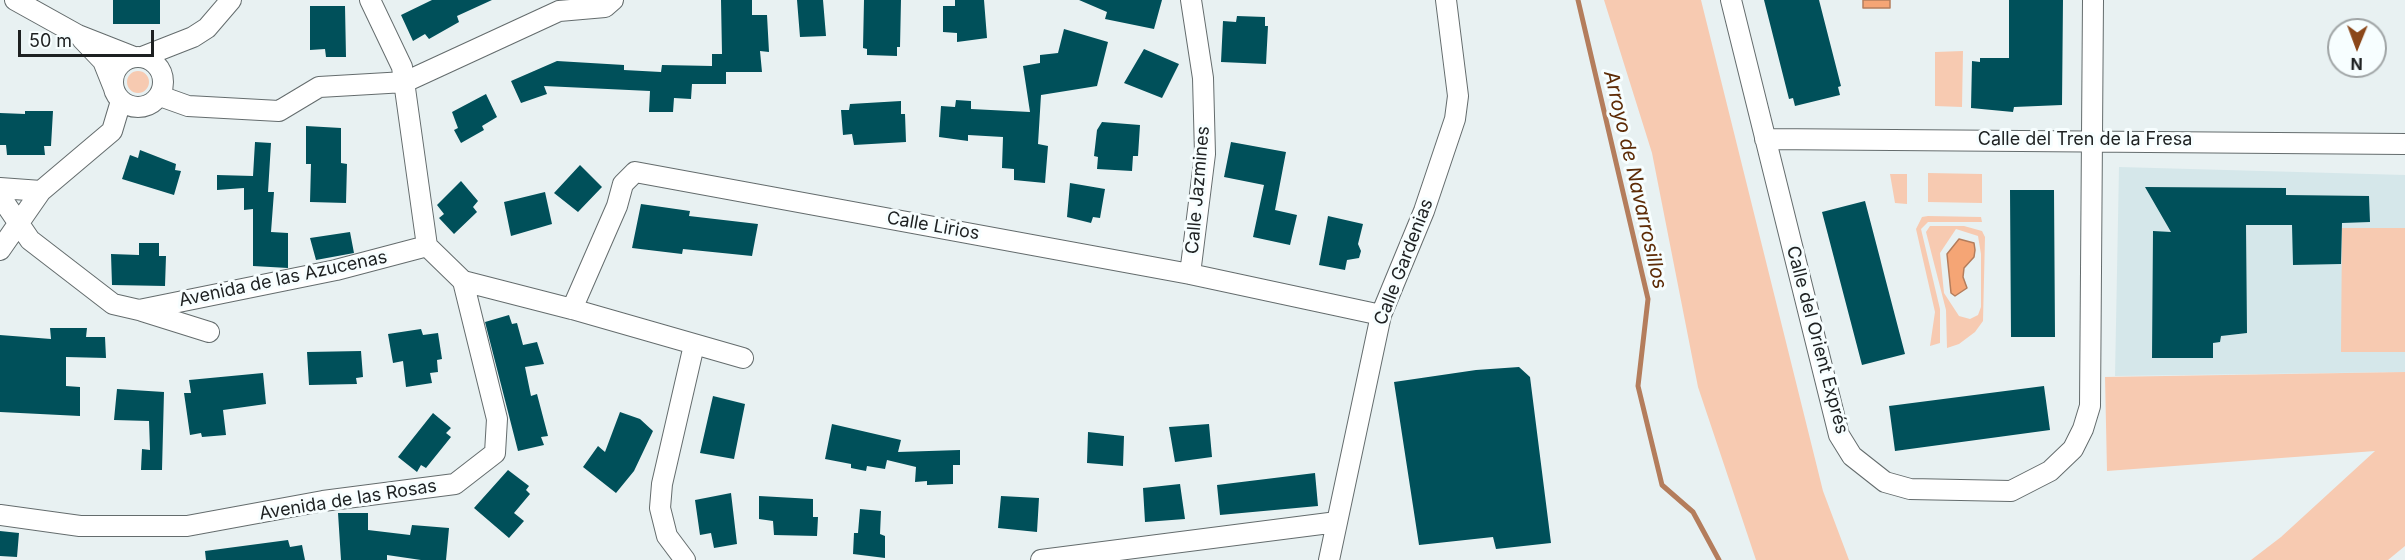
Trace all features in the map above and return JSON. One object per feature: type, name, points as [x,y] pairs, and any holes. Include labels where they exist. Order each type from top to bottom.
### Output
[{"type":"street","points":[[15,0],[78,35],[157,64],[162,87],[188,105],[279,111],[320,87],[405,82],[557,6],[604,7],[613,0]]},
{"type":"street","points":[[78,35],[103,61],[117,93],[127,105],[141,107],[148,105],[162,87],[175,56],[193,37],[219,16],[231,0]]},
{"type":"street","points":[[370,0],[402,67],[427,246],[463,281],[572,309],[743,358]]},
{"type":"street","name":"Calle Jazmines","points":[[1190,274],[1205,154],[1203,78],[1191,0]]},
{"type":"street","name":"Calle Gardenias","points":[[1329,560],[1381,315],[1424,211],[1455,119],[1458,96],[1446,0]]},
{"type":"street","name":"Calle del Orient Exprés","points":[[1731,0],[1839,435],[1852,456],[1885,482],[1910,489],[2011,491],[2050,471],[2073,449],[2083,429],[2090,406],[2093,0]]},
{"type":"street","points":[[0,4],[35,10]]},
{"type":"street","points":[[0,250],[41,191],[112,131],[118,67],[125,60],[193,37]]},
{"type":"street","name":"Calle del Tren de la Fresa","points":[[1765,139],[2405,144]]},
{"type":"street","name":"Calle Lirios","points":[[572,309],[617,206],[622,183],[635,172],[1190,274],[1381,315]]},
{"type":"street","points":[[0,188],[41,191]]},
{"type":"street","name":"Avenida de las Azucenas","points":[[0,196],[30,240],[113,304],[209,332]]},
{"type":"street","name":"Avenida de las Azucenas","points":[[139,310],[336,270],[427,246]]},
{"type":"street","name":"Avenida de las Rosas","points":[[0,515],[80,526],[187,526],[323,501],[455,484],[495,453],[497,419],[463,281]]},
{"type":"street","points":[[685,560],[667,536],[660,508],[662,484],[694,345]]},
{"type":"street","points":[[1041,560],[1337,522]]},
{"type":"shaded area","points":[[1604,0],[1701,0],[1823,491],[1849,560],[1756,560],[1698,387],[1652,153]]},
{"type":"shaded area","points":[[1863,0],[1890,0],[1890,8],[1863,8]]},
{"type":"shaded area","points":[[1963,51],[1962,107],[1935,106],[1935,52]]},
{"type":"shaded area","points":[[138,71],[148,78],[149,82],[142,92],[138,93],[128,86],[127,82],[134,72]]},
{"type":"shaded area","points":[[2119,167],[2405,175],[2405,372],[2115,376]]},
{"type":"shaded area","points":[[1928,173],[1982,174],[1982,203],[1928,202]]},
{"type":"shaded area","points":[[1890,174],[1907,174],[1907,204],[1895,203]]},
{"type":"shaded area","points":[[1922,217],[1981,217],[1982,222],[1928,222],[1921,229],[1940,309],[1940,343],[1930,346],[1935,312],[1916,229]]},
{"type":"shaded area","points":[[1930,226],[1964,226],[1982,231],[1985,237],[1983,321],[1975,332],[1959,344],[1947,348],[1946,310],[1926,232]],"holes":[[[1956,229],[1978,236],[1981,254],[1981,307],[1978,315],[1970,319],[1959,316],[1944,293],[1940,253]]]},
{"type":"shaded area","points":[[2342,228],[2405,228],[2405,352],[2341,352]]},
{"type":"shaded area","points":[[1959,239],[1974,243],[1975,250],[1974,257],[1964,268],[1963,277],[1967,288],[1955,296],[1951,293],[1947,254]]},
{"type":"shaded area","points":[[2405,372],[2405,546],[2388,560],[2251,560],[2281,537],[2375,451],[2107,471],[2105,377]]},
{"type":"building","points":[[113,0],[160,0],[160,24],[113,24]]},
{"type":"building","points":[[432,0],[492,0],[457,16],[459,22],[429,39],[425,34],[413,41],[401,15]]},
{"type":"building","points":[[721,0],[752,0],[752,15],[767,15],[769,52],[760,51],[762,72],[726,72],[726,84],[692,84],[691,99],[674,98],[673,112],[649,112],[650,91],[544,86],[547,94],[521,103],[511,81],[557,61],[624,65],[624,70],[661,72],[662,65],[712,66],[712,54],[722,54]]},
{"type":"building","points":[[797,0],[823,0],[826,36],[800,37]]},
{"type":"building","points":[[864,0],[901,0],[900,47],[897,47],[897,56],[867,55],[867,49],[863,48]]},
{"type":"building","points":[[955,0],[984,0],[987,38],[957,42],[957,33],[943,32],[943,6],[955,6]]},
{"type":"building","points":[[1079,0],[1162,0],[1154,29],[1105,19],[1107,12]]},
{"type":"building","points":[[1764,0],[1819,0],[1841,86],[1838,87],[1840,95],[1795,106],[1793,98],[1789,99]]},
{"type":"building","points":[[2009,0],[2063,0],[2062,105],[2014,107],[2013,112],[1971,108],[1972,61],[1980,62],[1980,58],[2009,58]]},
{"type":"building","points":[[310,6],[345,6],[346,57],[326,57],[325,49],[310,50]]},
{"type":"building","points":[[1237,16],[1265,17],[1265,26],[1268,26],[1266,64],[1221,62],[1223,21],[1236,22]]},
{"type":"building","points":[[1064,29],[1108,42],[1097,86],[1041,95],[1038,144],[1048,146],[1045,183],[1014,180],[1014,169],[1002,168],[1003,137],[968,135],[968,141],[939,137],[941,106],[955,107],[956,100],[971,101],[971,109],[1030,112],[1023,66],[1040,63],[1040,55],[1058,53]]},
{"type":"building","points":[[1144,49],[1179,64],[1162,98],[1124,83]]},
{"type":"building","points":[[486,94],[497,117],[482,126],[484,130],[461,143],[454,130],[458,128],[452,112]]},
{"type":"building","points":[[901,101],[901,114],[905,114],[906,142],[854,145],[852,134],[843,135],[841,110],[849,110],[850,104]]},
{"type":"building","points":[[25,111],[53,111],[51,146],[44,146],[45,155],[7,155],[6,145],[0,145],[0,113],[25,114]]},
{"type":"building","points":[[1102,122],[1140,125],[1138,156],[1133,156],[1132,171],[1097,169],[1098,157],[1094,156],[1097,130]]},
{"type":"building","points":[[306,126],[341,128],[341,163],[347,164],[346,203],[310,202],[311,164],[306,164]]},
{"type":"building","points":[[255,142],[271,143],[268,192],[274,192],[271,232],[288,233],[288,268],[253,266],[253,209],[244,210],[244,188],[217,190],[217,175],[253,176]]},
{"type":"building","points":[[1231,142],[1286,152],[1275,210],[1297,215],[1290,245],[1253,237],[1264,185],[1224,177]]},
{"type":"building","points":[[140,150],[176,164],[175,170],[181,171],[174,195],[122,179],[130,155],[138,158]]},
{"type":"building","points":[[580,165],[602,187],[578,212],[554,193]]},
{"type":"building","points":[[461,181],[478,201],[473,207],[477,212],[454,234],[439,218],[444,214],[437,205]]},
{"type":"building","points":[[1070,183],[1105,189],[1100,218],[1093,217],[1091,223],[1067,217]]},
{"type":"building","points":[[2145,187],[2286,188],[2286,195],[2369,196],[2370,222],[2342,223],[2341,264],[2293,265],[2292,225],[2246,225],[2247,333],[2221,336],[2220,342],[2213,343],[2213,358],[2152,358],[2153,231],[2171,232]]},
{"type":"building","points":[[2010,190],[2054,190],[2055,337],[2011,337]]},
{"type":"building","points":[[545,192],[552,224],[511,236],[504,202]]},
{"type":"building","points":[[1865,201],[1905,354],[1862,365],[1822,212]]},
{"type":"building","points":[[641,204],[690,211],[689,216],[758,224],[752,256],[683,249],[682,254],[632,248]]},
{"type":"building","points":[[1328,216],[1363,224],[1358,244],[1361,251],[1359,258],[1347,260],[1345,270],[1319,265]]},
{"type":"building","points":[[350,232],[354,253],[316,260],[310,238]]},
{"type":"building","points":[[139,243],[159,243],[159,256],[166,256],[165,286],[112,285],[111,254],[139,255]]},
{"type":"building","points":[[509,315],[512,324],[517,323],[523,345],[537,342],[544,364],[525,367],[531,396],[537,394],[548,436],[541,437],[544,445],[518,451],[485,322]]},
{"type":"building","points":[[50,328],[87,328],[86,337],[105,337],[106,358],[66,357],[66,386],[80,387],[80,416],[0,412],[0,335],[51,339]]},
{"type":"building","points":[[421,329],[423,335],[438,333],[442,359],[437,360],[438,372],[430,373],[432,383],[406,387],[403,361],[393,363],[388,334]]},
{"type":"building","points":[[361,351],[363,377],[356,378],[357,384],[309,385],[307,352]]},
{"type":"building","points":[[1519,367],[1530,377],[1551,543],[1496,549],[1493,537],[1419,545],[1394,382],[1476,370]]},
{"type":"building","points":[[263,373],[266,404],[223,410],[226,435],[202,437],[201,433],[190,435],[184,393],[191,393],[189,380]]},
{"type":"building","points":[[2044,386],[2050,430],[1895,451],[1889,406]]},
{"type":"building","points":[[117,389],[164,392],[162,470],[141,470],[142,449],[150,450],[149,421],[114,420]]},
{"type":"building","points":[[713,396],[745,404],[734,459],[700,453]]},
{"type":"building","points":[[620,412],[640,419],[653,431],[634,471],[616,493],[583,467],[598,446],[605,452]]},
{"type":"building","points":[[433,413],[451,428],[446,433],[451,437],[426,468],[421,465],[417,472],[398,457]]},
{"type":"building","points":[[832,424],[901,440],[898,452],[960,450],[960,465],[953,465],[953,484],[927,485],[927,481],[915,482],[916,467],[887,460],[885,469],[867,466],[866,471],[851,468],[851,464],[825,459]]},
{"type":"building","points":[[1209,424],[1212,457],[1175,462],[1169,427]]},
{"type":"building","points":[[1088,432],[1124,436],[1123,466],[1087,463]]},
{"type":"building","points":[[508,470],[529,486],[526,490],[530,494],[514,513],[524,521],[509,538],[474,508]]},
{"type":"building","points":[[1315,473],[1318,506],[1220,515],[1217,485]]},
{"type":"building","points":[[1180,484],[1185,519],[1145,522],[1143,488]]},
{"type":"building","points":[[731,493],[737,544],[714,548],[711,533],[700,535],[695,500]]},
{"type":"building","points":[[759,496],[813,499],[813,517],[818,517],[817,536],[774,535],[773,521],[759,519]]},
{"type":"building","points":[[1001,496],[1039,498],[1037,532],[998,528]]},
{"type":"building","points":[[860,509],[881,511],[880,534],[885,536],[885,558],[853,554],[854,533],[858,533]]},
{"type":"building","points":[[338,513],[368,513],[368,530],[410,535],[412,525],[449,528],[446,560],[421,560],[387,555],[387,560],[341,560]]},
{"type":"building","points":[[0,531],[19,533],[17,557],[0,556]]},
{"type":"building","points":[[288,540],[290,547],[302,545],[305,560],[206,560],[205,551]]},
{"type":"waterway","name":"Arroyo de Navarrosillos","points":[[1578,0],[1648,299],[1638,386],[1662,485],[1693,512],[1719,560]]}]
